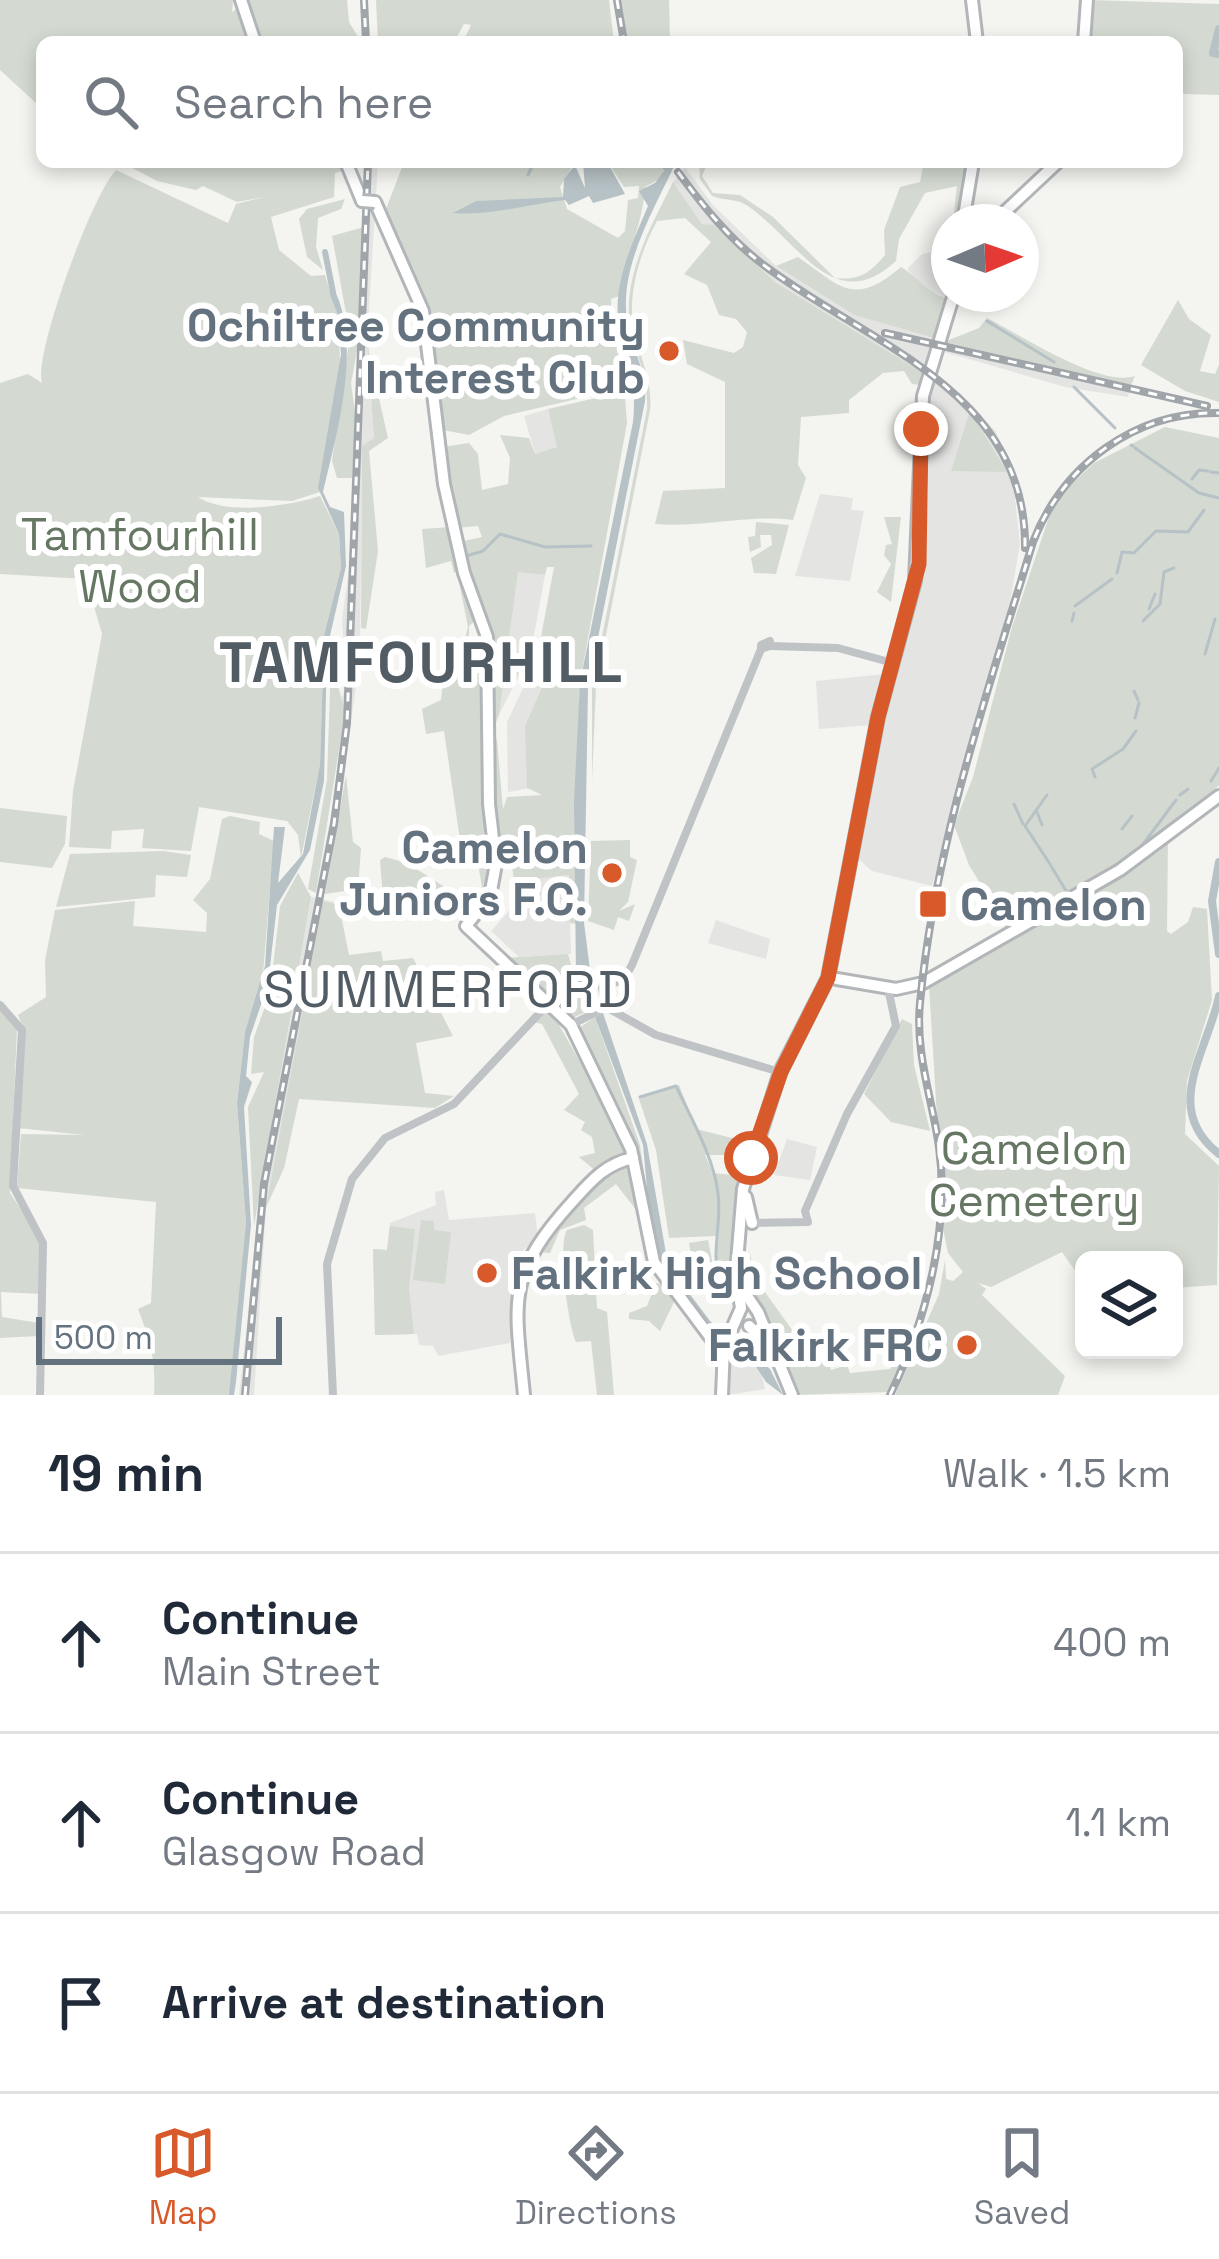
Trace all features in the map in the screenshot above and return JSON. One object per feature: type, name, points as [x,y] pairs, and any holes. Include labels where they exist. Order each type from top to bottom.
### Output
[{"type":"main road","points":[[241,0],[253,36]]},
{"type":"main road","points":[[972,0],[976,36]]},
{"type":"main road","points":[[1084,36],[1087,0]]},
{"type":"main road","points":[[349,168],[423,311],[458,550],[489,658],[489,804],[496,864],[488,899],[466,926],[571,1025],[632,1157],[654,1262],[713,1341],[727,1340]]},
{"type":"main road","points":[[966,204],[972,168]]},
{"type":"main road","points":[[1013,204],[1052,168]]},
{"type":"main road","points":[[722,1395],[727,1340],[748,1317],[751,1158],[785,1069],[836,974],[893,663],[920,549],[923,396],[949,312]]},
{"type":"main road","points":[[836,974],[888,988],[923,983],[1158,846],[1219,796]]},
{"type":"main road","points":[[785,1069],[746,1193],[749,1223],[742,1242],[741,1285],[748,1317],[793,1395]]},
{"type":"main road","points":[[524,1395],[516,1312],[527,1258],[599,1173],[632,1157]]},
{"type":"street","points":[[600,1010],[602,988],[624,979],[632,965],[771,646],[838,648],[893,663]]},
{"type":"street","points":[[749,1223],[803,1222],[842,1125],[895,1030],[888,988]]},
{"type":"street","points":[[334,1395],[325,1278],[334,1229],[352,1179],[385,1138],[454,1104],[549,1003]]},
{"type":"street","points":[[0,1005],[22,1030],[14,1186],[43,1243],[40,1395]]},
{"type":"street","points":[[571,1025],[600,1010]]},
{"type":"street","points":[[600,1010],[656,1035],[785,1069]]},
{"type":"shaded area","points":[[365,168],[378,168],[367,341],[374,438],[362,446],[360,660],[325,894],[316,893],[337,784],[340,701],[347,685],[342,621],[349,568]]},
{"type":"shaded area","points":[[573,168],[585,188],[583,168],[611,168],[625,194],[593,203],[589,196],[569,205],[565,200],[494,212],[453,213],[476,201],[563,197],[564,179]]},
{"type":"shaded area","points":[[666,168],[673,168],[628,279],[627,320],[645,401],[588,688],[584,923],[595,1009],[576,978],[574,801],[580,682],[633,422],[633,385],[620,331],[618,298],[648,206],[639,191],[655,183]]},
{"type":"shaded area","points":[[686,168],[712,204],[777,267],[854,315],[937,339],[925,374],[775,282],[715,226],[702,224],[673,182]]},
{"type":"shaded area","points":[[931,252],[931,291],[907,269],[922,254]]},
{"type":"shaded area","points":[[333,287],[342,309],[347,361],[323,492],[330,507],[344,512],[346,566],[327,649],[324,781],[310,850],[277,905],[268,984],[250,1037],[246,1076],[252,1082],[244,1107],[251,1225],[236,1382],[234,1395],[229,1395],[246,1223],[237,1103],[245,1032],[265,966],[274,827],[285,827],[278,883],[303,854],[320,764],[324,635],[341,568],[339,534],[318,488],[341,354],[338,315],[330,295]]},
{"type":"shaded area","points":[[944,342],[1131,385],[1128,397],[1065,387],[941,351]]},
{"type":"shaded area","points":[[933,372],[995,430],[1024,496],[1015,499],[1020,544],[1010,602],[932,886],[872,871],[856,857],[882,715],[922,564],[925,415]]},
{"type":"shaded area","points":[[548,409],[558,447],[535,454],[524,416]]},
{"type":"shaded area","points":[[820,494],[853,498],[851,510],[864,511],[850,581],[795,576]]},
{"type":"shaded area","points":[[518,571],[545,575],[531,651],[499,715]]},
{"type":"shaded area","points":[[532,669],[545,680],[525,726],[530,788],[508,792],[507,722]]},
{"type":"shaded area","points":[[885,674],[872,725],[819,729],[816,681]]},
{"type":"shaded area","points":[[569,875],[571,954],[519,957],[491,931],[513,906],[509,884]]},
{"type":"shaded area","points":[[311,897],[334,902],[339,911],[284,1168],[266,1208],[254,1395],[239,1395],[265,1161]]},
{"type":"shaded area","points":[[716,920],[770,939],[766,959],[708,943]]},
{"type":"shaded area","points":[[603,1013],[647,1144],[668,1265],[710,1321],[770,1369],[783,1395],[766,1382],[748,1354],[706,1326],[661,1264],[651,1231],[643,1145],[595,1017]]},
{"type":"shaded area","points":[[787,1139],[817,1147],[810,1180],[774,1175]]},
{"type":"shaded area","name":"Falkirk High School","points":[[444,1190],[449,1220],[535,1213],[538,1237],[518,1255],[510,1343],[438,1356],[433,1346],[419,1345],[417,1334],[375,1335],[373,1249],[387,1250],[390,1223],[436,1205],[435,1192]]},
{"type":"shaded area","points":[[731,1345],[760,1368],[765,1389],[727,1395]]},
{"type":"green space","points":[[0,0],[233,0],[232,12],[239,7],[251,36],[36,36],[36,103],[0,70]]},
{"type":"green space","points":[[244,0],[347,0],[349,22],[357,36],[255,36]]},
{"type":"green space","points":[[376,0],[609,0],[613,36],[466,36],[471,25],[464,24],[457,36],[378,36]]},
{"type":"green space","points":[[619,0],[669,0],[670,36],[627,36]]},
{"type":"green space","points":[[1089,0],[1219,4],[1219,95],[1183,93],[1183,36],[1087,36]]},
{"type":"green space","name":"Tamfourhill Wood","points":[[132,168],[346,170],[335,173],[334,197],[271,217],[279,250],[311,276],[325,275],[338,315],[340,360],[320,492],[292,501],[198,497],[241,508],[275,506],[320,496],[339,534],[341,568],[324,635],[320,764],[301,858],[298,835],[287,821],[199,807],[191,851],[142,848],[144,829],[112,831],[111,849],[69,847],[73,791],[102,634],[86,579],[0,574],[0,383],[28,374],[42,383],[47,341],[67,275],[93,209],[116,170],[228,223],[236,204],[264,197],[237,202],[203,186],[196,190],[157,181]]},
{"type":"green space","points":[[402,168],[571,168],[560,187],[567,209],[618,238],[625,231],[628,200],[638,198],[639,186],[624,187],[612,168],[667,168],[645,187],[619,296],[611,299],[612,329],[629,376],[624,388],[504,416],[469,435],[443,430],[428,324],[386,209]]},
{"type":"green space","points":[[699,168],[705,168],[702,176],[713,193],[740,195],[773,217],[835,278],[748,206],[712,196],[700,179]]},
{"type":"green space","points":[[923,168],[969,168],[962,204],[955,204],[957,186],[925,193],[899,239],[896,261],[854,282],[835,278],[863,274],[885,255],[884,230],[900,187],[920,182]]},
{"type":"green space","points":[[673,182],[702,224],[714,225],[775,282],[925,374],[922,385],[912,384],[904,371],[883,373],[849,400],[849,413],[801,417],[798,465],[806,478],[793,520],[655,524],[663,491],[725,488],[725,382],[687,364],[683,340],[734,353],[743,347],[747,332],[736,319],[719,315],[707,285],[684,274],[711,242],[685,218],[657,221],[641,258],[632,298],[650,410],[596,686],[592,781],[592,687],[647,409],[629,316],[629,298],[643,245]]},
{"type":"green space","points":[[345,199],[341,209],[318,218],[316,247],[323,270],[307,257],[299,219],[307,209]]},
{"type":"green space","points":[[364,227],[360,334],[351,383],[356,420],[352,478],[337,478],[332,461],[350,335],[332,236]]},
{"type":"green space","points":[[798,257],[836,284],[858,290],[885,280],[901,267],[931,290],[931,312],[945,312],[937,339],[854,315],[776,266]]},
{"type":"green space","points":[[1178,300],[1189,319],[1211,335],[1200,371],[1215,374],[1219,365],[1219,402],[1185,391],[1141,365]]},
{"type":"green space","points":[[987,318],[1082,367],[1120,378],[1135,376],[1131,385],[944,342],[979,328]]},
{"type":"green space","points":[[367,341],[372,368],[390,366],[391,389],[387,379],[375,381],[388,438],[369,451],[378,551],[366,629],[361,628],[362,446],[374,438]]},
{"type":"green space","points":[[618,393],[625,397],[627,423],[580,682],[576,924],[570,923],[569,875],[514,881],[512,866],[498,863],[491,820],[491,738],[497,740],[503,809],[507,797],[542,795],[527,788],[525,726],[545,680],[535,669],[554,567],[547,567],[545,575],[518,572],[499,715],[492,732],[493,645],[459,542],[482,537],[478,526],[456,528],[442,447],[469,443],[478,454],[482,490],[508,484],[510,458],[500,435],[529,438],[535,454],[557,447],[548,409]]},
{"type":"green space","points":[[970,411],[1007,472],[951,471]]},
{"type":"green space","points":[[1165,427],[1219,438],[1219,785],[1146,848],[1010,933],[969,865],[954,825],[973,777],[1012,627],[1049,517],[1065,490],[1094,463]]},
{"type":"green space","points":[[884,517],[901,517],[891,602],[877,592],[891,564],[884,555],[886,545],[892,544]]},
{"type":"green space","points":[[756,522],[789,525],[776,574],[754,573],[751,558],[772,545],[771,535],[760,535],[761,547],[750,552],[748,537],[755,536]]},
{"type":"green space","points":[[451,527],[459,570],[454,573],[451,561],[426,568],[422,529]]},
{"type":"green space","points":[[458,577],[477,619],[469,626],[469,645],[484,645],[493,861],[487,895],[476,898],[482,887],[477,858],[463,860],[444,731],[426,734],[422,709],[441,700],[445,662],[460,657],[468,627]]},
{"type":"green space","points":[[331,659],[345,712],[316,893],[308,889],[327,779]]},
{"type":"green space","points":[[346,775],[353,842],[361,848],[358,889],[325,894]]},
{"type":"green space","points":[[0,808],[67,816],[65,844],[52,868],[0,862]]},
{"type":"green space","points":[[230,816],[260,822],[259,834],[274,841],[262,986],[245,1032],[237,1103],[246,1223],[233,1371],[229,1395],[154,1395],[151,1350],[138,1309],[151,1303],[156,1202],[17,1188],[21,1134],[84,1135],[18,1128],[22,1025],[18,1015],[46,997],[45,960],[55,910],[135,901],[133,926],[206,932],[207,913],[193,900],[210,879],[222,819]]},
{"type":"green space","name":"Camelon Cemetery","points":[[1168,839],[1167,931],[1171,934],[1188,922],[1193,907],[1207,909],[1212,1000],[1187,1081],[1185,1134],[1219,1166],[1217,1285],[1183,1287],[1183,1251],[1075,1251],[1075,1271],[1062,1252],[991,1287],[978,1283],[986,1289],[982,1295],[1065,1376],[1058,1395],[895,1395],[939,1294],[945,1260],[946,1279],[953,1281],[963,1272],[948,1253],[944,1233],[929,985],[1158,852]]},
{"type":"green space","points":[[630,840],[630,857],[637,860],[628,902],[619,911],[635,904],[629,921],[618,917],[614,930],[588,921],[591,841]]},
{"type":"green space","points":[[163,851],[191,855],[187,877],[156,875],[155,897],[56,907],[70,854]]},
{"type":"green space","points":[[385,857],[483,901],[461,919],[425,902],[383,899],[380,860]]},
{"type":"green space","points":[[298,873],[311,897],[254,1226],[248,1107],[264,1072],[251,1074],[254,1037],[270,993],[280,906]]},
{"type":"green space","points":[[323,901],[339,905],[349,955],[381,951],[383,961],[413,958],[453,1036],[416,1043],[425,1093],[454,1096],[435,1108],[299,1099],[284,1168],[266,1207]]},
{"type":"green space","points":[[568,954],[585,1012],[571,1019],[506,958]]},
{"type":"green space","points":[[0,1008],[17,1028],[10,1193],[41,1239],[40,1294],[1,1292],[2,1317],[39,1323],[38,1336],[0,1338]]},
{"type":"green space","points":[[550,1009],[629,1148],[629,1154],[597,1172],[579,1157],[595,1153],[592,1137],[581,1130],[585,1122],[564,1110],[579,1094],[542,1024],[533,1022]]},
{"type":"green space","points":[[595,1017],[640,1145],[645,1179],[576,1030]]},
{"type":"green space","points":[[902,1019],[912,1024],[914,1065],[930,1131],[891,1122],[864,1094]]},
{"type":"green space","points":[[679,1085],[696,1129],[740,1140],[750,1148],[743,1155],[705,1155],[713,1173],[742,1176],[735,1226],[737,1304],[727,1302],[729,1293],[715,1280],[696,1283],[689,1243],[708,1240],[716,1280],[716,1236],[669,1238],[656,1150],[639,1099]]},
{"type":"green space","points":[[626,1164],[637,1211],[616,1184],[584,1208],[586,1220],[560,1230],[550,1253],[539,1252],[597,1179]]},
{"type":"green space","points":[[421,1220],[434,1221],[434,1230],[451,1232],[445,1284],[413,1280]]},
{"type":"green space","points":[[584,1225],[593,1230],[597,1308],[607,1312],[614,1395],[597,1395],[591,1341],[576,1342],[570,1318],[564,1237],[567,1230]]},
{"type":"green space","points":[[390,1226],[415,1229],[409,1288],[414,1334],[375,1335],[373,1249],[387,1250]]},
{"type":"green space","points":[[751,1253],[752,1284],[762,1288],[813,1359],[826,1357],[831,1370],[847,1365],[850,1373],[890,1369],[898,1359],[903,1364],[889,1392],[796,1395],[746,1287]]},
{"type":"green space","points":[[656,1283],[664,1284],[675,1300],[660,1331],[649,1321],[629,1319],[629,1313],[647,1306]]},
{"type":"waterway","points":[[1219,29],[1213,53],[1219,54]]},
{"type":"waterway","points":[[528,175],[531,168]]},
{"type":"waterway","points":[[325,252],[333,292]]},
{"type":"waterway","points":[[987,321],[1054,362]]},
{"type":"waterway","points":[[1074,387],[1115,428]]},
{"type":"waterway","points":[[1135,448],[1199,493],[1219,498]]},
{"type":"waterway","points":[[1192,479],[1199,470],[1208,471]]},
{"type":"waterway","points":[[1211,472],[1219,473]]},
{"type":"waterway","points":[[1117,573],[1122,552],[1134,553],[1156,531],[1188,532],[1204,510]]},
{"type":"waterway","points":[[466,556],[483,551],[500,534],[545,547],[591,546]]},
{"type":"waterway","points":[[1143,621],[1160,604],[1164,572],[1174,568]]},
{"type":"waterway","points":[[1075,606],[1112,579]]},
{"type":"waterway","points":[[1149,609],[1155,594]]},
{"type":"waterway","points":[[1072,621],[1074,613]]},
{"type":"waterway","points":[[1205,654],[1215,619]]},
{"type":"waterway","points":[[1134,691],[1138,700]]},
{"type":"waterway","points":[[1135,718],[1139,703]]},
{"type":"waterway","points":[[1095,777],[1092,769],[1123,749],[1136,731]]},
{"type":"waterway","points":[[1211,781],[1219,768]]},
{"type":"waterway","points":[[1180,795],[1188,789]]},
{"type":"waterway","points":[[1047,795],[1025,826],[1050,864]]},
{"type":"waterway","points":[[1113,868],[1141,847],[1176,800]]},
{"type":"waterway","points":[[1014,804],[1023,824]]},
{"type":"waterway","points":[[1037,812],[1042,825]]},
{"type":"waterway","points":[[1122,829],[1132,816]]},
{"type":"waterway","points":[[1219,862],[1212,901],[1219,954]]},
{"type":"waterway","points":[[1051,866],[1068,894]]},
{"type":"waterway","points":[[1087,883],[1105,873]]},
{"type":"waterway","points":[[1219,996],[1190,1099],[1202,1137],[1219,1154]]},
{"type":"waterway","points":[[640,1097],[676,1086],[701,1138],[718,1193],[719,1279]]},
{"type":"railway","points":[[364,0],[366,36]]},
{"type":"railway","points":[[617,0],[623,36]]},
{"type":"railway","points":[[245,1395],[264,1184],[334,824],[347,723],[368,168]]},
{"type":"railway","points":[[678,172],[752,256],[935,378],[971,411],[1000,449],[1019,494],[1025,548]]},
{"type":"railway","points":[[885,333],[1207,406]]},
{"type":"railway","points":[[890,1395],[924,1306],[941,1210],[939,1147],[920,1040],[927,944],[965,770],[1033,542],[1063,489],[1106,448],[1159,421],[1219,413]]},
{"type":"place","name":"Ochiltree Community Interest Club","points":[[669,351]]},
{"type":"place","name":"Camelon Juniors F.C.","points":[[612,873]]},
{"type":"place","name":"Camelon","points":[[933,904]]},
{"type":"place","name":"Falkirk High School","points":[[487,1273]]},
{"type":"place","name":"Falkirk FRC","points":[[967,1345]]},
{"type":"district","name":"TAMFOURHILL","points":[[422,662]]},
{"type":"district","name":"SUMMERFORD","points":[[449,989]]},
{"type":"route","points":[[751,1158],[781,1072],[814,997],[828,978],[878,717],[919,564],[921,429]]}]
